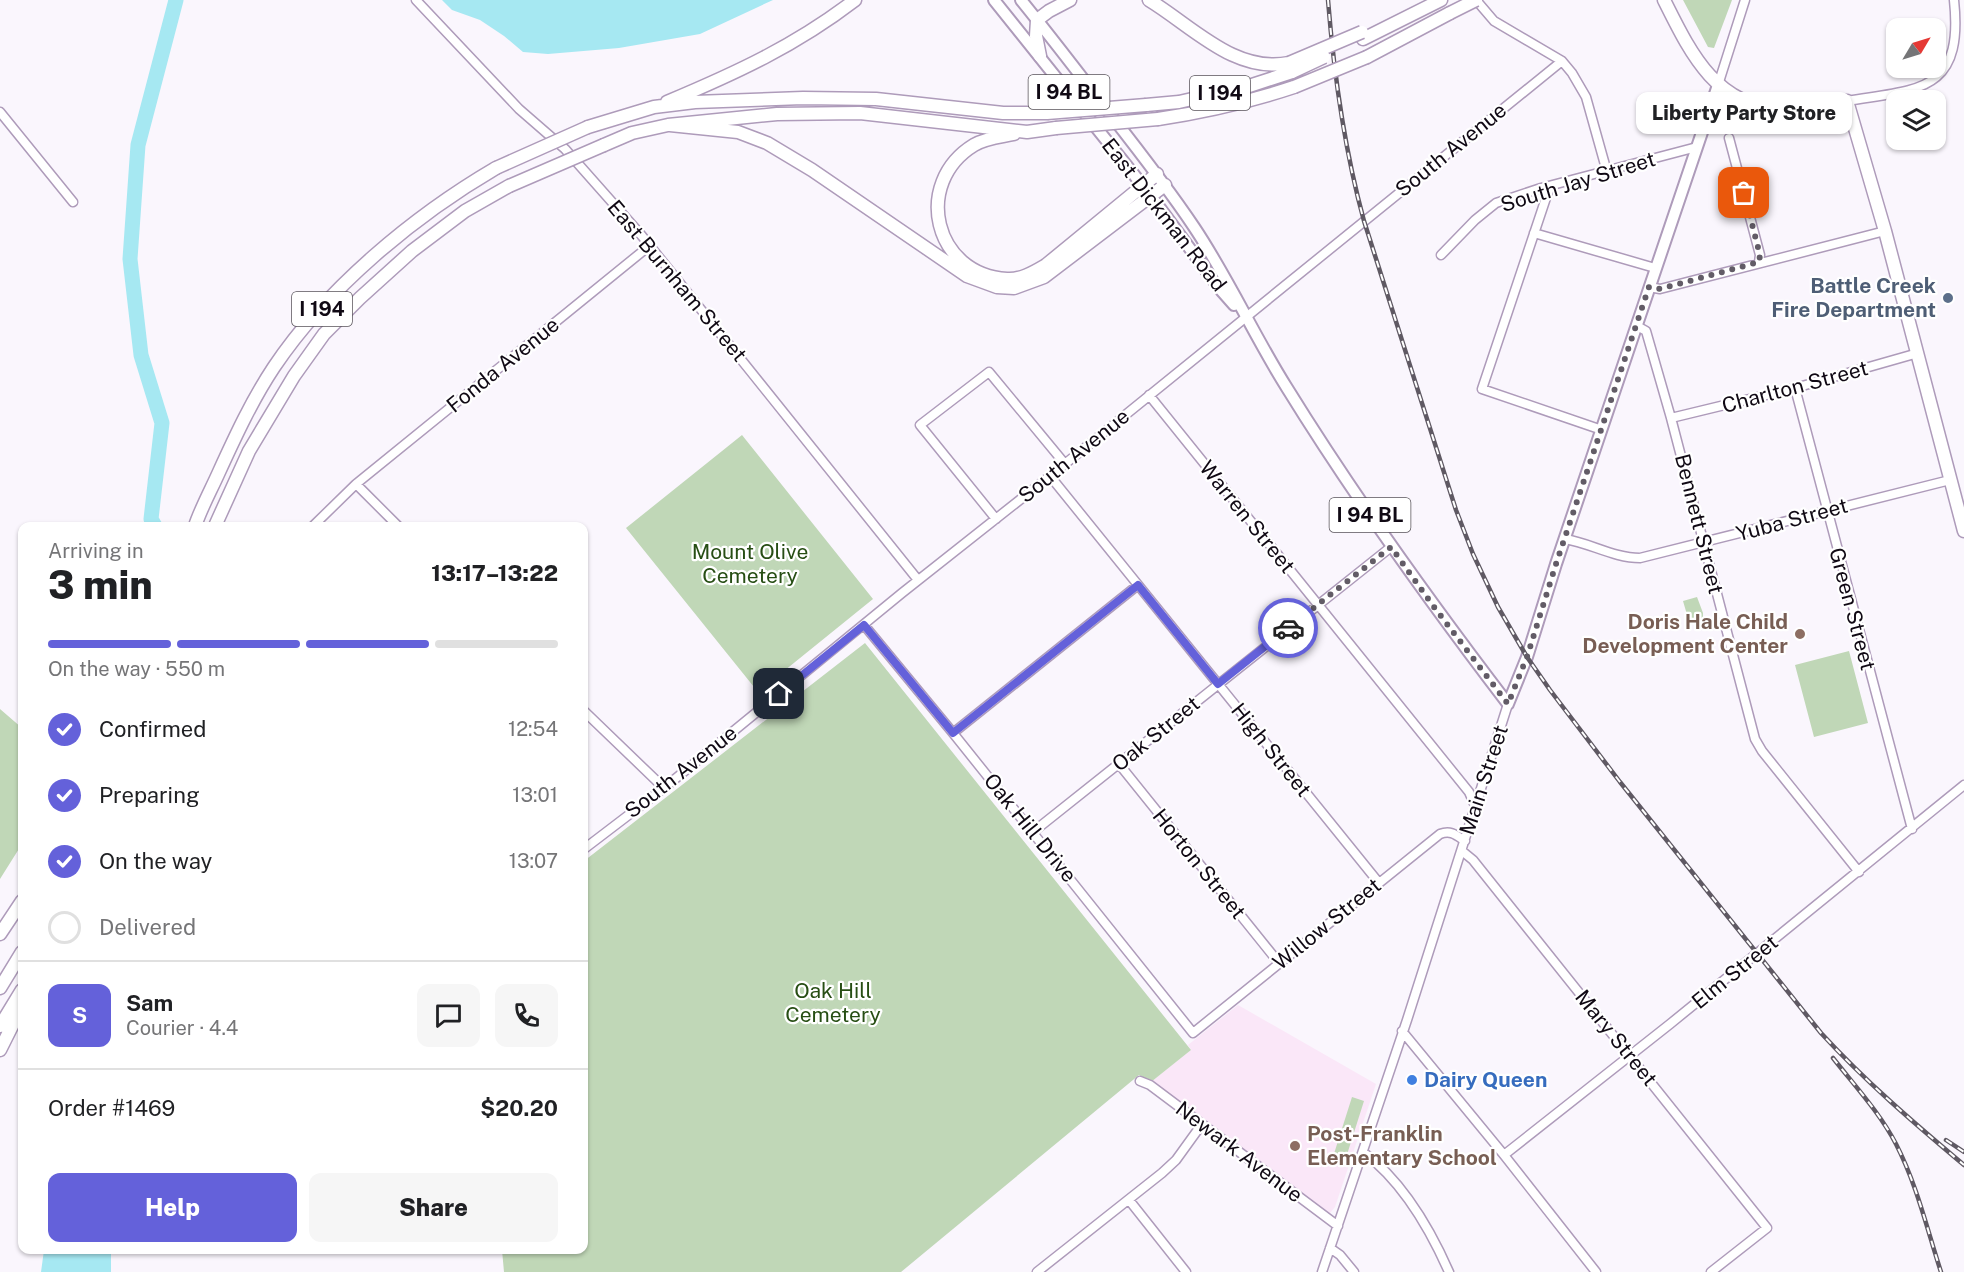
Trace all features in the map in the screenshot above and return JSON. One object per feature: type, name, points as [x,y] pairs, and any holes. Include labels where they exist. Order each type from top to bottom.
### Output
[{"type":"highway","points":[[654,107],[760,61],[825,23],[855,0]]},
{"type":"highway","points":[[1040,56],[1036,36],[1037,20],[1070,0]]},
{"type":"highway","points":[[1149,0],[1232,55],[1257,64],[1291,67]]},
{"type":"highway","name":"I 194","points":[[197,522],[234,439],[273,368],[305,327],[344,285],[404,230],[456,192],[496,168],[588,127],[654,107],[695,102],[802,98],[876,99],[1003,113],[1047,113],[1179,102],[1249,86],[1362,36],[1380,31],[1440,0]]},
{"type":"highway","name":"I 194","points":[[218,521],[249,451],[294,376],[324,334],[360,298],[412,251],[465,210],[509,186],[604,145],[632,134],[670,125],[777,114],[860,113],[1027,132],[1207,112],[1253,101],[1294,87],[1367,57],[1476,0]]},
{"type":"highway","points":[[1664,0],[1701,66],[1728,94],[1774,109],[1797,109],[1848,101],[1918,353],[1964,531]]},
{"type":"highway","points":[[670,125],[738,132],[767,143],[813,170],[967,276],[997,287],[1014,288],[1044,277],[1165,185]]},
{"type":"highway","points":[[1027,132],[985,139],[973,146],[948,170],[940,186],[937,214],[940,228],[949,248],[964,264],[986,275],[1008,279],[1026,276],[1046,265],[1156,174]]},
{"type":"highway","points":[[0,934],[18,907]]},
{"type":"highway","points":[[0,988],[18,959]]},
{"type":"highway","points":[[0,1026],[18,997]]},
{"type":"highway","points":[[0,1050],[18,1014]]},
{"type":"main road","name":"East Dickman Road","points":[[994,0],[1151,196],[1219,288],[1245,317]]},
{"type":"main road","name":"East Dickman Road","points":[[1021,0],[1165,185],[1222,271],[1245,317],[1286,387],[1391,547],[1508,704]]},
{"type":"main road","name":"Main Street","points":[[1508,704],[1527,657],[1718,85]]},
{"type":"street","name":"East Burnham Street","points":[[416,0],[519,109],[565,149],[650,247],[918,580]]},
{"type":"street","points":[[1476,0],[1494,21],[1562,61],[1572,74],[1586,97],[1607,172]]},
{"type":"street","points":[[1718,85],[1745,0]]},
{"type":"street","points":[[1848,101],[1912,91],[1927,87],[1940,79],[1948,71],[1959,50],[1961,29],[1954,0]]},
{"type":"street","name":"South Avenue","points":[[588,846],[664,788],[918,580],[1065,464],[1562,61]]},
{"type":"street","points":[[0,112],[73,202]]},
{"type":"street","points":[[1729,138],[1760,255],[1759,262]]},
{"type":"street","name":"South Jay Street","points":[[1441,255],[1475,220],[1496,203],[1550,186],[1697,147]]},
{"type":"street","points":[[1550,186],[1482,389],[1602,429]]},
{"type":"street","points":[[1649,287],[1660,289],[1885,231]]},
{"type":"street","points":[[1534,233],[1655,268]]},
{"type":"street","name":"Fonda Avenue","points":[[317,522],[356,484],[650,247]]},
{"type":"street","name":"Bennett Street","points":[[1637,326],[1646,331],[1671,418],[1755,739],[1762,752],[1858,872]]},
{"type":"street","name":"Charlton Street","points":[[1671,418],[1795,388],[1918,353]]},
{"type":"street","points":[[996,519],[920,425],[988,372],[1065,464]]},
{"type":"street","name":"Green Street","points":[[1795,388],[1912,829]]},
{"type":"street","name":"Warren Street","points":[[1149,395],[1469,792],[1476,809]]},
{"type":"street","name":"High Street","points":[[1050,476],[1379,883]]},
{"type":"street","name":"Yuba Street","points":[[1565,539],[1629,558],[1640,558],[1950,480]]},
{"type":"street","points":[[356,484],[394,522]]},
{"type":"street","name":"Oak Street","points":[[1033,832],[1391,547]]},
{"type":"street","points":[[953,733],[1138,585]]},
{"type":"street","name":"Oak Hill Drive","points":[[864,625],[1193,1033]]},
{"type":"street","name":"Main Street","points":[[1322,1272],[1407,1020],[1508,704]]},
{"type":"street","points":[[588,715],[664,788]]},
{"type":"street","name":"Horton Street","points":[[1119,764],[1279,963]]},
{"type":"street","name":"Elm Street","points":[[1504,1155],[1964,785]]},
{"type":"street","name":"Willow Street","points":[[1193,1033],[1440,834],[1447,831],[1465,841]]},
{"type":"street","name":"Mary Street","points":[[1462,851],[1473,860],[1767,1228],[1711,1272]]},
{"type":"street","points":[[1402,1030],[1596,1272]]},
{"type":"street","name":"Newark Avenue","points":[[1140,1081],[1150,1085],[1338,1226]]},
{"type":"street","points":[[1037,1272],[1176,1160],[1202,1125]]},
{"type":"street","points":[[1363,1152],[1372,1159],[1413,1207],[1449,1272]]},
{"type":"street","points":[[1129,1200],[1186,1272]]},
{"type":"street","points":[[1330,1248],[1340,1255],[1354,1272]]},
{"type":"shaded area","name":"Post-Franklin Elementary School","points":[[1238,1005],[1376,1084],[1335,1207],[1330,1213],[1325,1213],[1151,1082],[1191,1050],[1188,1045]]},
{"type":"green space","points":[[1683,0],[1732,0],[1714,48],[1708,47]]},
{"type":"green space","name":"Mount Olive Cemetery","points":[[742,435],[873,599],[758,692],[626,528]]},
{"type":"green space","points":[[1697,597],[1703,620],[1690,625],[1683,601]]},
{"type":"green space","name":"Oak Hill Cemetery","points":[[865,643],[1191,1050],[1151,1082],[1139,1075],[901,1272],[504,1272],[502,1254],[588,1254],[588,858]]},
{"type":"green space","points":[[1849,651],[1868,723],[1814,737],[1795,665]]},
{"type":"green space","points":[[0,709],[18,725],[18,850],[0,879]]},
{"type":"green space","points":[[1352,1097],[1364,1101],[1344,1164],[1332,1160]]},
{"type":"water","points":[[442,0],[773,0],[700,34],[619,48],[548,54],[523,52],[480,20],[452,10]]},
{"type":"water","points":[[43,1254],[111,1254],[111,1272],[41,1272]]},
{"type":"waterway","points":[[153,522],[151,519],[162,423],[141,355],[130,259],[138,145],[176,0]]},
{"type":"railway","points":[[1328,0],[1341,111],[1364,221],[1456,510],[1473,554],[1498,607],[1527,657],[1550,690],[1620,782],[1821,1033],[1872,1085],[1964,1165]]},
{"type":"railway","points":[[1833,1058],[1875,1111],[1896,1144],[1916,1191],[1941,1272]]},
{"type":"railway","points":[[1946,1140],[1964,1152]]},
{"type":"way so far","points":[[1288,628],[1391,547],[1508,704],[1527,657],[1649,287],[1660,289],[1759,262],[1760,255],[1744,193]]},
{"type":"place","name":"Liberty Party Store","points":[[1744,193]]},
{"type":"place","name":"Battle Creek Fire Department","points":[[1948,298]]},
{"type":"place","name":"Doris Hale Child Development Center","points":[[1800,634]]},
{"type":"place","name":"Dairy Queen","points":[[1412,1080]]},
{"type":"place","name":"Post-Franklin Elementary School","points":[[1295,1146]]},
{"type":"route","points":[[779,694],[864,625],[953,733],[1138,585],[1218,684],[1288,628]]}]
